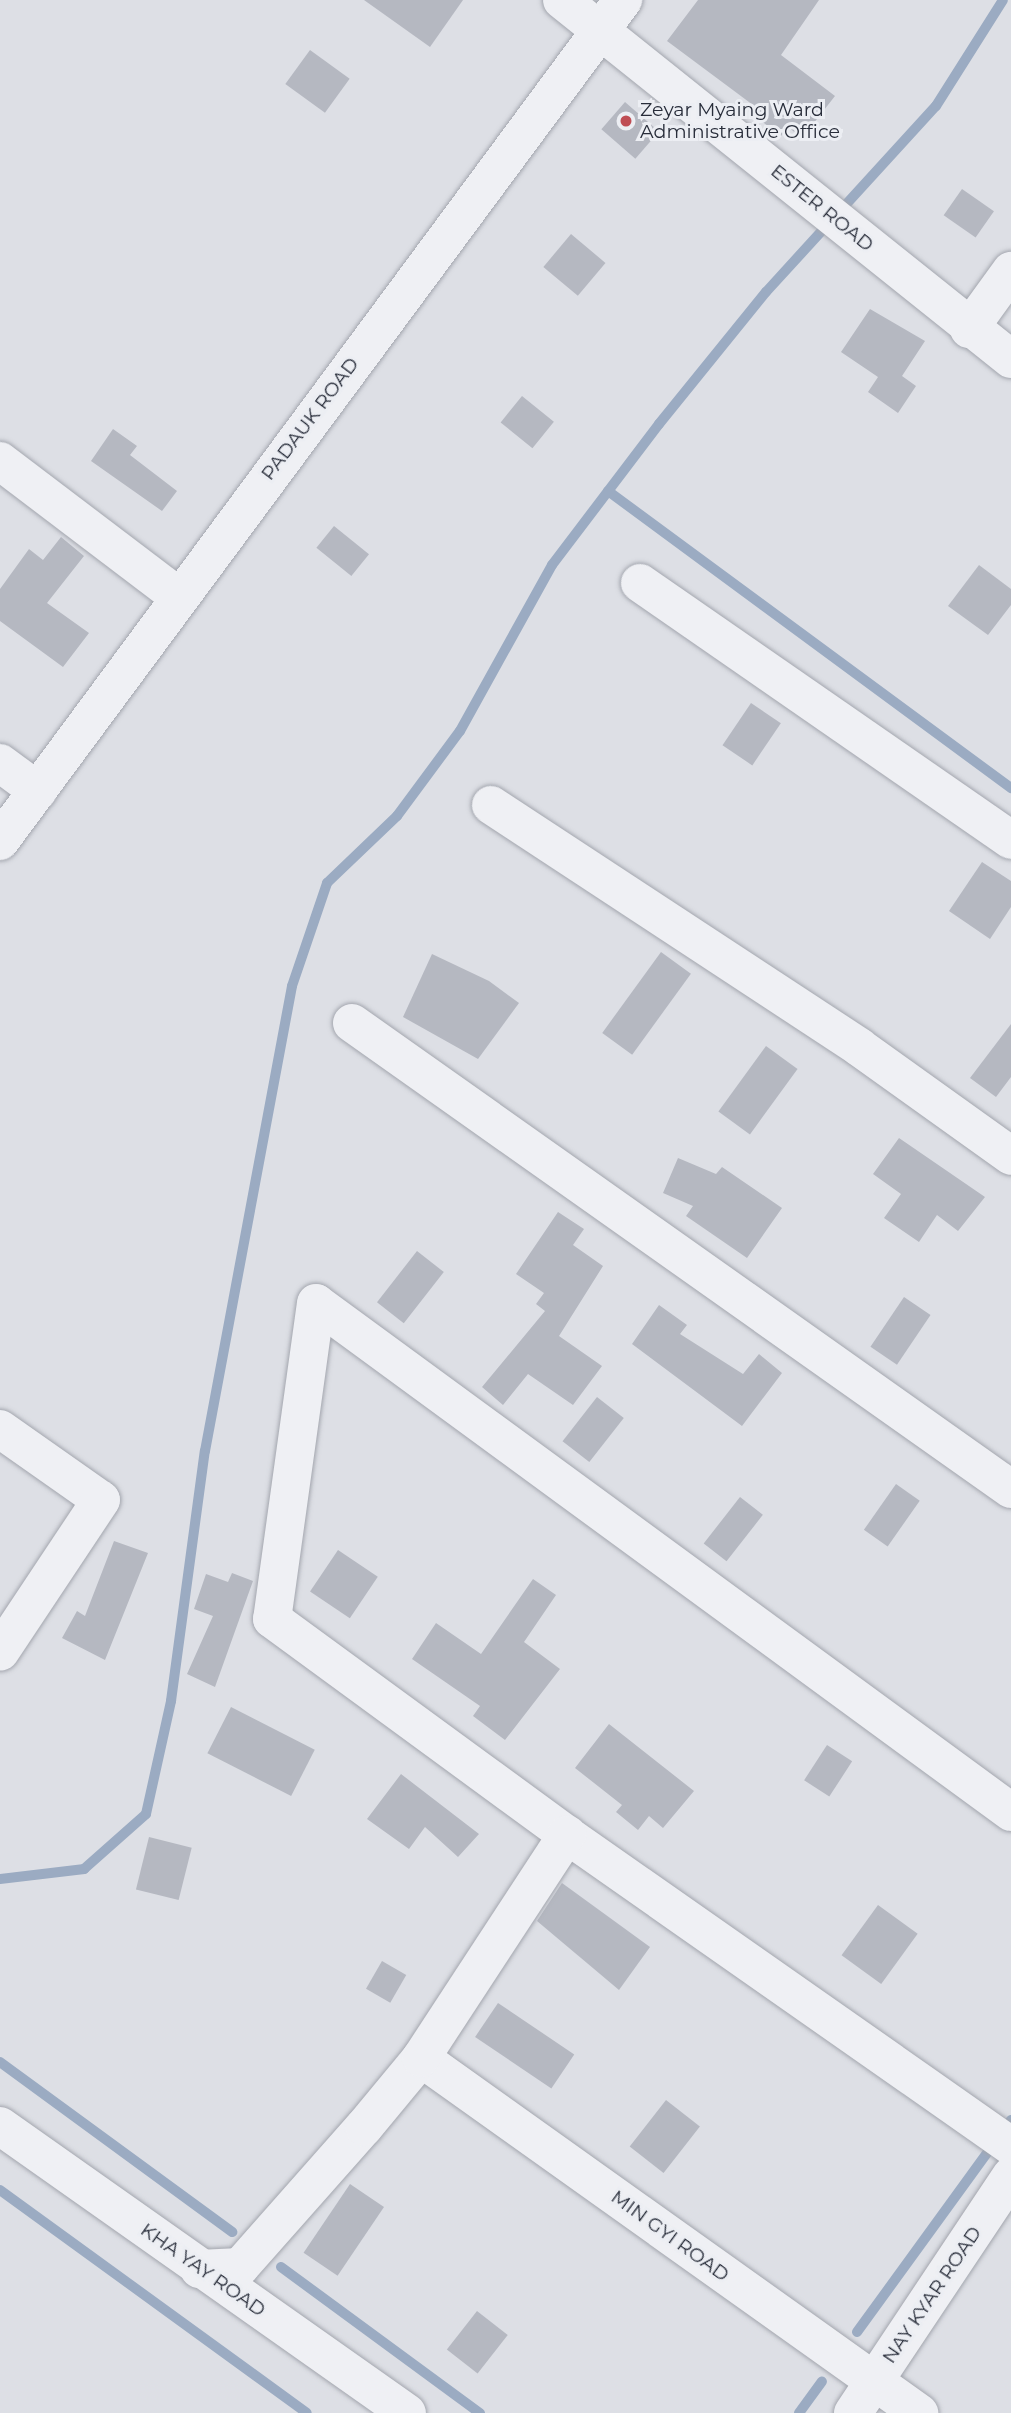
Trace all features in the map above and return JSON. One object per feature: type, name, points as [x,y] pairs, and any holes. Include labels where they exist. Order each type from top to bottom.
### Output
[{"type":"street","name":"ESTER ROAD","points":[[562,0],[613,14],[815,202],[969,329],[1011,359]]},
{"type":"street","name":"PADAUK ROAD","points":[[0,841],[178,596],[613,14]]},
{"type":"street","points":[[969,329],[1011,271]]},
{"type":"street","points":[[0,461],[178,596]]},
{"type":"street","points":[[640,583],[1011,840]]},
{"type":"street","points":[[0,763],[38,791]]},
{"type":"street","points":[[491,805],[859,1047],[1011,1156]]},
{"type":"street","points":[[352,1023],[1011,1489]]},
{"type":"street","points":[[1011,1812],[316,1303],[272,1619],[566,1835],[1011,2146]]},
{"type":"street","points":[[0,1429],[100,1500],[0,1652]]},
{"type":"street","points":[[199,2269],[240,2267],[421,2058],[566,1835]]},
{"type":"street","name":"MIN GYI ROAD","points":[[421,2058],[919,2413]]},
{"type":"street","name":"KHA YAY ROAD","points":[[0,2126],[199,2269],[407,2413]]},
{"type":"street","name":"NAY KYAR ROAD","points":[[853,2413],[1011,2176]]},
{"type":"building","points":[[364,0],[463,0],[430,47]]},
{"type":"building","points":[[698,0],[819,0],[781,55],[835,96],[802,138],[788,127],[781,136],[748,111],[753,105],[667,41]]},
{"type":"building","points":[[310,50],[350,79],[325,113],[285,84]]},
{"type":"building","points":[[625,102],[659,132],[635,159],[601,129]]},
{"type":"building","points":[[962,189],[994,211],[976,238],[944,215]]},
{"type":"building","points":[[571,234],[605,263],[578,296],[543,267]]},
{"type":"building","points":[[870,309],[925,341],[902,376],[916,386],[898,413],[868,392],[878,377],[841,352]]},
{"type":"building","points":[[522,396],[554,422],[532,448],[501,422]]},
{"type":"building","points":[[113,429],[137,446],[130,455],[177,491],[162,511],[91,461]]},
{"type":"building","points":[[334,526],[369,554],[351,576],[316,548]]},
{"type":"building","points":[[61,537],[84,556],[47,603],[89,633],[63,667],[0,621],[0,589],[29,549],[43,560]]},
{"type":"building","points":[[979,565],[1011,589],[1011,605],[988,635],[948,606]]},
{"type":"building","points":[[751,703],[781,723],[752,765],[722,745]]},
{"type":"building","points":[[982,862],[1011,881],[1011,907],[990,939],[949,911]]},
{"type":"building","points":[[661,952],[691,974],[632,1055],[602,1033]]},
{"type":"building","points":[[432,954],[489,981],[519,1003],[478,1059],[403,1017]]},
{"type":"building","points":[[1011,1024],[1011,1077],[996,1097],[970,1078]]},
{"type":"building","points":[[766,1046],[798,1069],[750,1134],[718,1112]]},
{"type":"building","points":[[899,1138],[985,1197],[958,1231],[937,1215],[919,1242],[884,1218],[901,1194],[873,1174]]},
{"type":"building","points":[[678,1158],[716,1174],[722,1167],[782,1208],[747,1258],[686,1216],[693,1206],[663,1193]]},
{"type":"building","points":[[558,1212],[584,1229],[573,1245],[603,1266],[559,1336],[602,1366],[573,1405],[528,1374],[503,1405],[482,1387],[545,1311],[536,1304],[544,1293],[516,1274]]},
{"type":"building","points":[[417,1251],[444,1272],[404,1323],[377,1302]]},
{"type":"building","points":[[904,1297],[931,1315],[897,1365],[870,1347]]},
{"type":"building","points":[[659,1305],[687,1325],[680,1334],[743,1374],[759,1354],[782,1373],[742,1426],[632,1344]]},
{"type":"building","points":[[597,1397],[624,1418],[589,1462],[563,1441]]},
{"type":"building","points":[[896,1484],[920,1501],[888,1547],[864,1530]]},
{"type":"building","points":[[740,1497],[763,1515],[727,1561],[704,1543]]},
{"type":"building","points":[[114,1541],[148,1553],[105,1660],[62,1638],[77,1611],[85,1616]]},
{"type":"building","points":[[338,1550],[378,1577],[350,1618],[310,1591]]},
{"type":"building","points":[[232,1573],[253,1581],[215,1687],[187,1674],[213,1616],[194,1609],[206,1574],[228,1582]]},
{"type":"building","points":[[533,1579],[556,1595],[524,1642],[560,1669],[505,1740],[473,1716],[480,1706],[412,1659],[436,1623],[481,1654]]},
{"type":"building","points":[[231,1707],[315,1750],[291,1796],[207,1753]]},
{"type":"building","points":[[609,1724],[694,1791],[663,1828],[649,1816],[638,1830],[616,1812],[622,1805],[575,1768]]},
{"type":"building","points":[[827,1745],[852,1761],[829,1797],[804,1780]]},
{"type":"building","points":[[401,1774],[479,1834],[458,1857],[425,1827],[409,1849],[367,1819]]},
{"type":"building","points":[[149,1837],[192,1848],[179,1900],[136,1889]]},
{"type":"building","points":[[562,1883],[650,1947],[619,1990],[537,1921]]},
{"type":"building","points":[[878,1905],[918,1934],[881,1984],[842,1955]]},
{"type":"building","points":[[382,1961],[406,1975],[390,2003],[366,1989]]},
{"type":"building","points":[[498,2003],[574,2054],[551,2088],[475,2037]]},
{"type":"building","points":[[666,2100],[700,2126],[664,2173],[630,2146]]},
{"type":"building","points":[[350,2184],[384,2207],[338,2276],[304,2253]]},
{"type":"building","points":[[477,2311],[508,2335],[478,2374],[447,2350]]},
{"type":"waterway","points":[[0,1879],[84,1869],[146,1814],[171,1701],[205,1451],[292,986],[327,883],[397,816],[460,731],[552,565],[659,424],[766,292],[936,106],[1003,0]]},
{"type":"waterway","points":[[608,491],[1011,788]]},
{"type":"waterway","points":[[0,2062],[232,2232]]},
{"type":"waterway","points":[[857,2332],[1011,2120]]},
{"type":"waterway","points":[[0,2190],[307,2413]]},
{"type":"waterway","points":[[281,2267],[480,2413]]},
{"type":"waterway","points":[[799,2413],[822,2381]]},
{"type":"place","name":"Zeyar Myaing Ward Administrative Office","points":[[626,121]]}]
